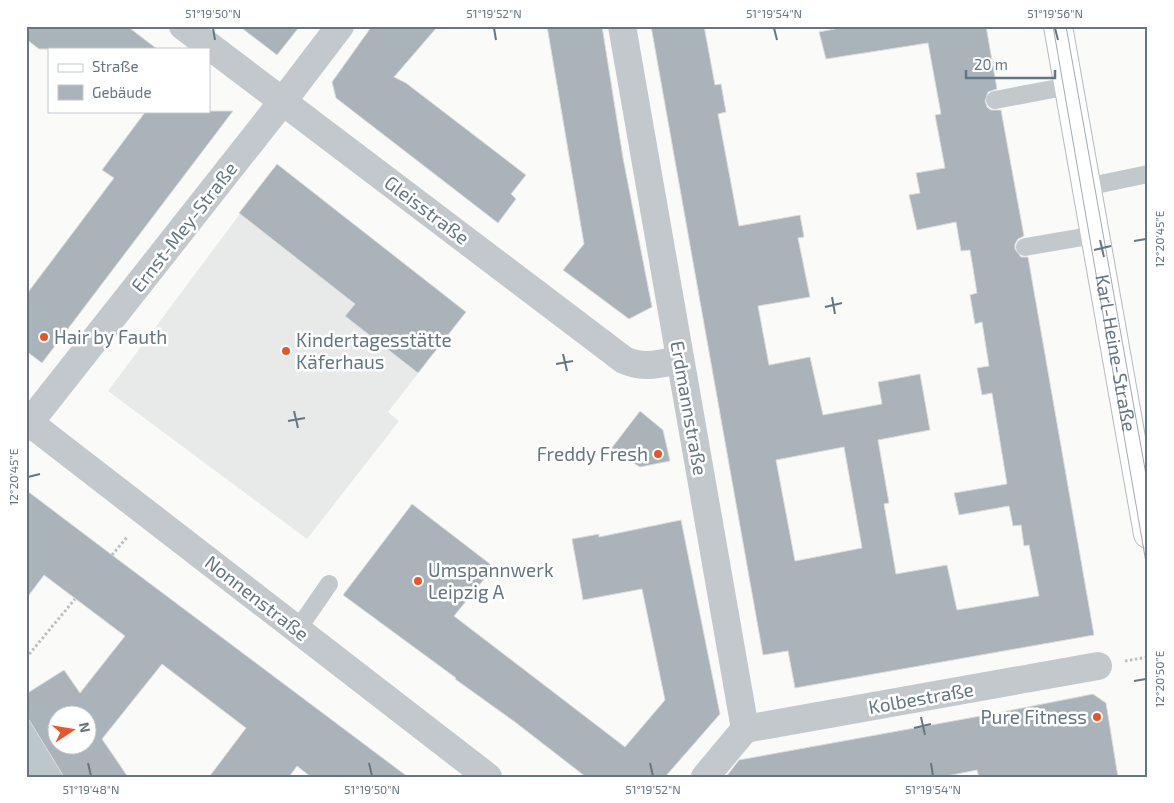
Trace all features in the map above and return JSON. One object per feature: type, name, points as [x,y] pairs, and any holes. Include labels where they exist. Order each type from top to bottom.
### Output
[{"type":"main road","name":"Karl-Heine-Straße","points":[[1058,26],[1148,534]]},
{"type":"street","name":"Gleisstraße","points":[[183,26],[624,360],[637,365],[655,365],[680,360]]},
{"type":"street","name":"Ernst-Mey-Straße","points":[[27,423],[283,101],[340,26]]},
{"type":"street","name":"Erdmannstraße","points":[[622,26],[745,729]]},
{"type":"street","name":"Nonnenstraße","points":[[27,423],[298,629],[488,777]]},
{"type":"street","name":"Kolbestraße","points":[[745,729],[1098,666]]},
{"type":"street","points":[[705,777],[745,729]]},
{"type":"lane","points":[[995,100],[1069,86]]},
{"type":"lane","points":[[1086,186],[1148,174]]},
{"type":"lane","points":[[1025,247],[1095,235]]},
{"type":"lane","points":[[298,629],[329,584]]},
{"type":"path","points":[[26,658],[75,599]]},
{"type":"shaded area","name":"Kindertagesstätte Käferhaus","points":[[277,164],[466,312],[388,412],[399,421],[307,539],[108,391]]},
{"type":"shaded area","points":[[26,715],[48,751],[48,756],[51,756],[64,777],[26,777]]},
{"type":"building","points":[[26,26],[127,26],[156,48],[39,49],[26,39]]},
{"type":"building","points":[[239,26],[300,26],[277,55]]},
{"type":"building","points":[[372,26],[438,26],[394,77],[406,83],[526,175],[511,194],[516,199],[498,223],[336,98],[332,82]]},
{"type":"building","points":[[547,26],[602,26],[623,158],[652,307],[629,319],[563,270],[584,244]]},
{"type":"building","points":[[651,26],[704,26],[715,85],[721,84],[726,112],[718,114],[739,226],[800,215],[804,237],[798,238],[810,297],[758,306],[769,365],[810,357],[823,415],[882,404],[878,382],[920,374],[930,430],[878,440],[889,503],[884,504],[896,574],[947,565],[957,610],[1039,596],[1029,545],[1024,546],[1021,525],[1013,526],[1009,506],[959,515],[954,493],[1007,484],[992,393],[982,395],[977,368],[989,366],[982,322],[975,324],[970,295],[977,293],[970,250],[961,251],[956,222],[917,230],[909,195],[920,193],[916,173],[945,168],[935,115],[941,114],[928,43],[826,59],[819,32],[850,26],[986,26],[997,89],[988,92],[985,101],[987,107],[991,110],[1001,110],[1024,236],[1018,239],[1015,249],[1021,257],[1028,257],[1094,635],[795,688],[788,651],[763,655]],"holes":[[[844,447],[862,548],[795,561],[776,460]]]},
{"type":"building","points":[[233,111],[42,363],[26,351],[26,295],[114,178],[102,170],[145,112]]},
{"type":"building","points":[[277,164],[466,312],[418,373],[345,316],[355,304],[239,213]]},
{"type":"building","points":[[640,411],[663,430],[670,461],[640,467],[611,449]]},
{"type":"building","points":[[26,490],[408,777],[311,777],[297,766],[289,777],[209,777],[246,728],[162,664],[102,739],[128,777],[64,777],[51,756],[98,756],[98,706],[48,706],[48,751],[26,715],[26,694],[64,670],[80,693],[125,636],[44,575],[26,599]]},
{"type":"building","points":[[412,504],[494,567],[454,616],[625,747],[665,700],[642,589],[583,600],[572,539],[599,534],[599,537],[681,520],[720,714],[665,777],[586,777],[343,595]]},
{"type":"building","points":[[1093,694],[1106,703],[1118,777],[979,777],[977,770],[942,777],[726,777],[739,760]]},
{"type":"tram line","points":[[1053,26],[1148,574]]},
{"type":"tram line","points":[[1066,26],[1148,486]]},
{"type":"place","name":"Hair by Fauth","points":[[44,337]]},
{"type":"place","name":"Kindertagesstätte Käferhaus","points":[[286,351]]},
{"type":"place","name":"Freddy Fresh","points":[[658,454]]},
{"type":"place","name":"Umspannwerk Leipzig A","points":[[418,581]]},
{"type":"place","name":"Pure Fitness","points":[[1097,717]]}]
